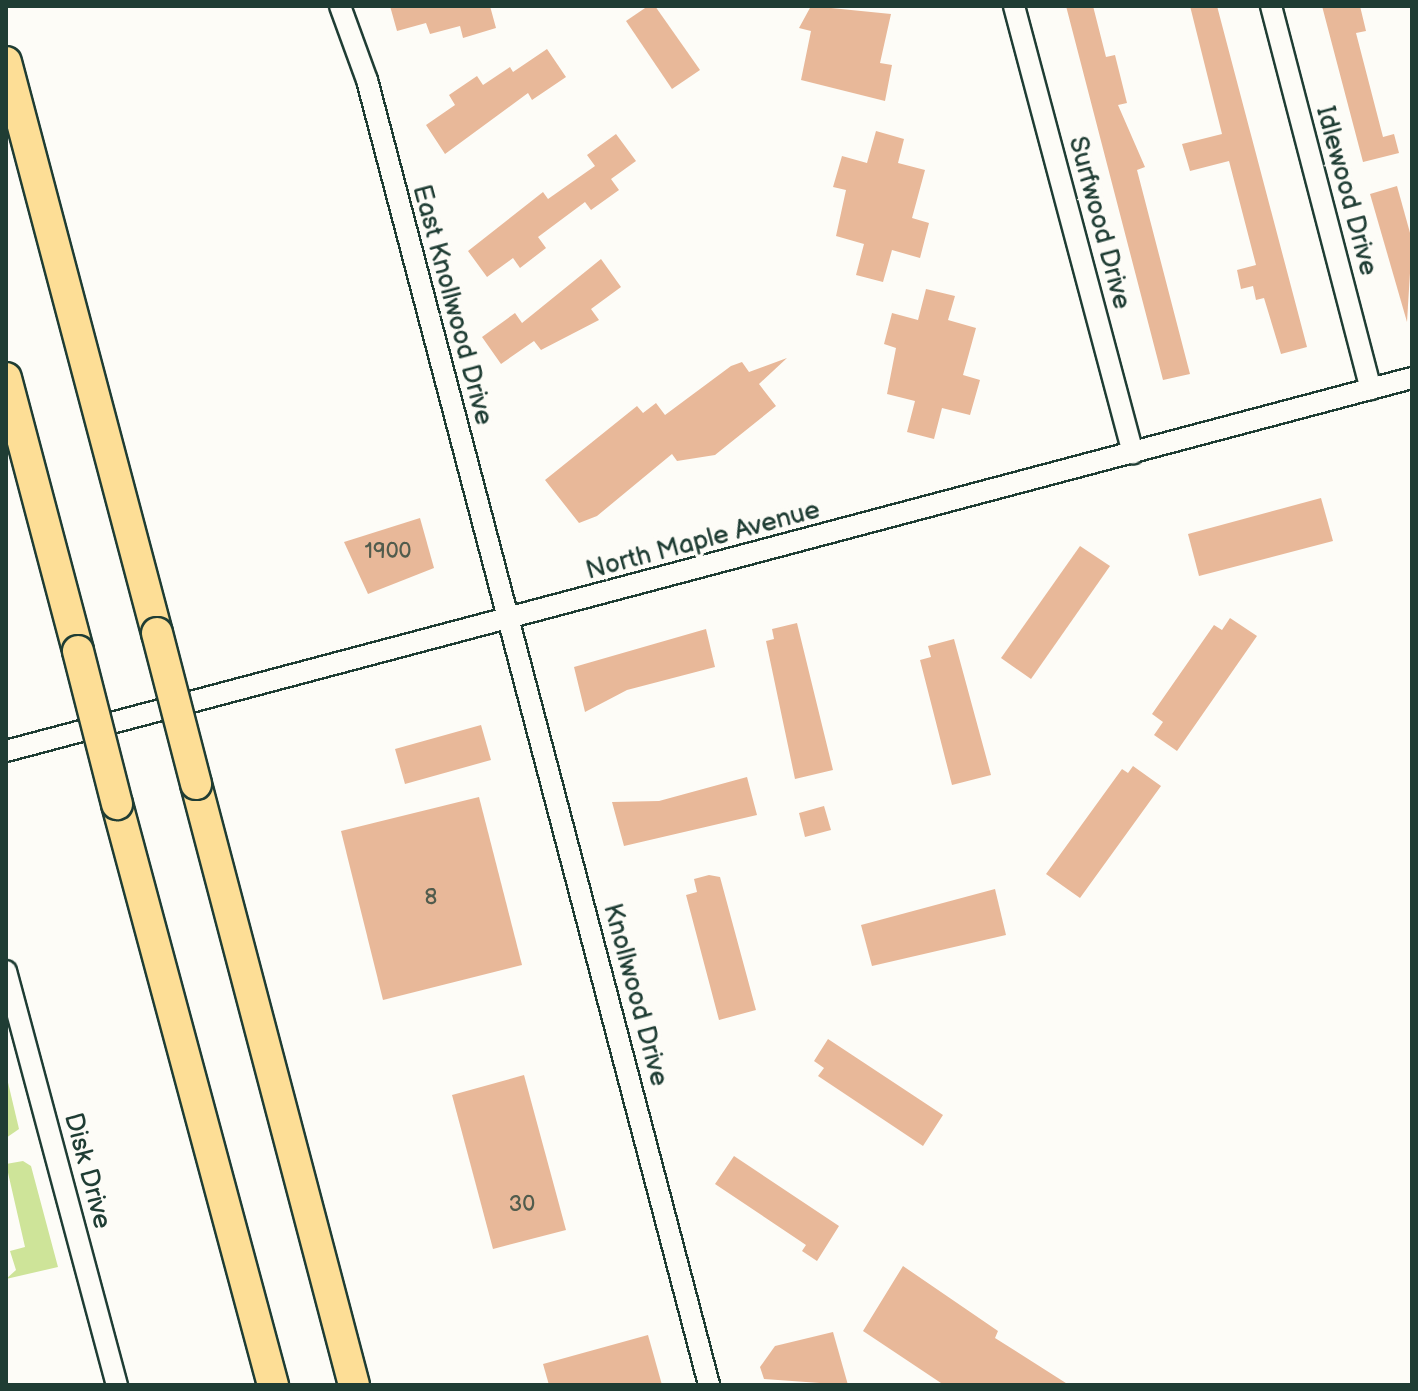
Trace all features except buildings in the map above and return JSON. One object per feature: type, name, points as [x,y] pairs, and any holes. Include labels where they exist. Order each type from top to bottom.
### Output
[{"type":"highway","points":[[6,62],[354,1385]]},
{"type":"highway","points":[[6,378],[273,1385]]},
{"type":"street","name":"East Knollwood Drive","points":[[340,6],[367,80],[509,618]]},
{"type":"street","name":"Surfwood Drive","points":[[1014,6],[1133,453]]},
{"type":"street","name":"Idlewood Drive","points":[[1271,6],[1371,389]]},
{"type":"street","name":"North Maple Avenue","points":[[6,751],[1412,378]]},
{"type":"street","name":"Knollwood Drive","points":[[509,618],[709,1385]]},
{"type":"street","name":"Disk Drive","points":[[6,971],[117,1385]]},
{"type":"green space","points":[[6,1074],[19,1129],[6,1138]]},
{"type":"green space","points":[[23,1161],[31,1166],[58,1267],[6,1279],[16,1270],[10,1251],[25,1247],[6,1164]]}]
